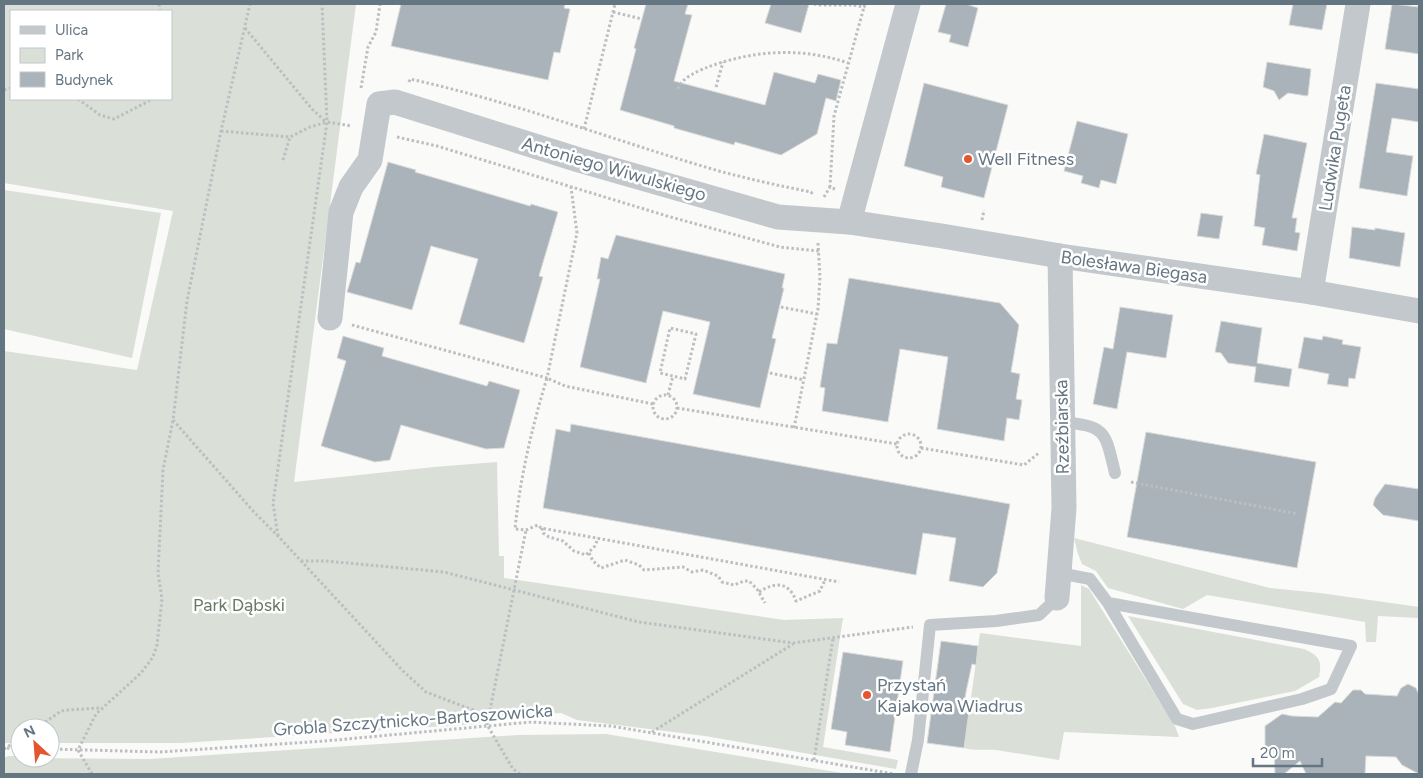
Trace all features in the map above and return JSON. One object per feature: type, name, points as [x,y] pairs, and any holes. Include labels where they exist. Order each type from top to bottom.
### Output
[{"type":"street","points":[[849,222],[908,4]]},
{"type":"street","name":"Ludwika Pugeta","points":[[1311,292],[1358,4]]},
{"type":"street","name":"Antoniego Wiwulskiego","points":[[330,318],[341,212],[351,187],[370,160],[379,104],[395,102],[579,160],[778,217],[849,222]]},
{"type":"street","name":"Bolesława Biegasa","points":[[849,222],[1060,256],[1311,292],[1419,311]]},
{"type":"street","name":"Rzeźbiarska","points":[[1057,598],[1064,508],[1060,256]]},
{"type":"lane","points":[[1062,422],[1085,424],[1099,430],[1107,439],[1118,477]]},
{"type":"lane","points":[[1058,573],[1090,579],[1108,603],[1177,719],[1193,724],[1302,699],[1331,689],[1351,646],[1108,603]]},
{"type":"lane","points":[[911,774],[918,740],[930,625],[996,621],[1039,615],[1057,598]]},
{"type":"path","points":[[92,774],[78,750],[96,714],[141,672],[152,657],[157,645],[162,599],[158,573],[163,470],[172,420],[187,301],[250,4]]},
{"type":"path","points":[[278,536],[273,503],[327,122],[322,4]]},
{"type":"path","points":[[361,88],[368,47],[376,32],[380,4]]},
{"type":"path","points":[[584,129],[616,4]]},
{"type":"path","points":[[814,4],[864,5],[834,116],[830,187],[856,196]]},
{"type":"path","points":[[614,12],[642,19]]},
{"type":"path","points":[[245,28],[312,109],[327,122]]},
{"type":"path","points":[[678,89],[679,84],[700,70],[748,55],[785,52],[807,53],[848,63]]},
{"type":"path","points":[[716,87],[723,62]]},
{"type":"path","points":[[404,105],[410,79],[458,89],[511,104],[719,171],[811,192],[814,197]]},
{"type":"path","points":[[79,100],[100,116],[114,119],[149,100]]},
{"type":"path","points":[[222,131],[290,137],[310,127],[327,122],[374,131],[437,146],[667,216],[780,247],[819,251]]},
{"type":"path","points":[[283,160],[290,137]]},
{"type":"path","points":[[579,160],[571,187],[577,233],[547,378],[540,399],[520,487],[515,529],[526,530],[538,525],[542,528],[839,582]]},
{"type":"path","points":[[794,428],[817,314],[820,293],[819,257]]},
{"type":"path","points":[[781,307],[817,314]]},
{"type":"path","points":[[330,318],[428,347],[547,378],[565,386],[653,404]]},
{"type":"path","points":[[670,328],[696,334],[685,379],[673,376],[660,373],[670,328]]},
{"type":"path","points":[[770,373],[804,380]]},
{"type":"path","points":[[668,395],[673,376]]},
{"type":"path","points":[[668,395],[676,401],[677,408],[673,417],[664,420],[654,414],[653,404],[659,397],[668,395]]},
{"type":"path","points":[[677,408],[897,444]]},
{"type":"path","points":[[172,420],[208,462],[402,671],[426,692],[473,710],[483,718],[513,769],[520,774]]},
{"type":"path","points":[[912,434],[919,439],[922,448],[917,455],[908,458],[898,452],[897,444],[903,435],[912,434]]},
{"type":"path","points":[[922,448],[1024,465],[1041,452],[1063,453]]},
{"type":"path","points":[[1118,477],[1298,514]]},
{"type":"path","points":[[542,528],[543,533],[549,537],[563,541],[574,551],[586,555],[595,546],[598,538]]},
{"type":"path","points":[[487,726],[526,530]]},
{"type":"path","points":[[588,553],[593,561],[602,568],[625,560],[638,565],[644,570],[679,567],[692,572],[703,570],[718,576],[722,582],[734,585],[744,581],[752,582],[765,603]]},
{"type":"path","points":[[301,561],[326,561],[444,572],[639,622],[793,643],[930,625]]},
{"type":"path","points":[[759,592],[768,586],[778,584],[790,590],[796,600],[820,591],[824,580]]},
{"type":"path","points":[[814,760],[833,638]]},
{"type":"path","points":[[652,732],[793,643]]},
{"type":"path","points":[[52,718],[68,710],[101,708]]},
{"type":"path","name":"Grobla Szczytnicko-Bartoszowicka","points":[[60,750],[160,752],[325,741],[531,722],[611,726],[895,774]]},
{"type":"green space","name":"Park Dąbski","points":[[4,4],[356,4],[294,482],[497,462],[499,556],[504,556],[504,578],[784,620],[843,618],[823,747],[898,760],[896,769],[705,736],[577,720],[561,713],[492,717],[477,724],[181,743],[60,743],[60,718],[10,718],[10,743],[4,743],[4,351],[137,370],[173,211],[4,183]]},
{"type":"green space","points":[[4,190],[161,213],[132,358],[4,329]]},
{"type":"green space","points":[[1074,538],[1270,588],[1419,607],[1419,618],[1378,616],[1376,642],[1366,642],[1365,622],[1207,595],[1183,609],[1108,588],[1096,571],[1082,564]]},
{"type":"green space","points":[[1081,585],[1089,589],[1175,726],[1179,737],[1064,732],[1059,760],[996,750],[964,748],[980,633],[1081,646]]},
{"type":"green space","points":[[1128,616],[1304,649],[1314,654],[1319,660],[1319,677],[1295,691],[1197,710],[1183,704]]},
{"type":"green space","points":[[606,734],[848,774],[4,774],[4,758],[8,756],[10,756],[10,768],[60,768],[60,758],[150,759],[518,735]]},
{"type":"building","points":[[401,4],[565,4],[564,8],[570,9],[560,53],[554,52],[548,80],[391,46]]},
{"type":"building","points":[[646,4],[688,4],[685,14],[692,15],[674,81],[765,105],[774,72],[815,83],[818,74],[841,80],[836,101],[826,98],[817,134],[781,155],[735,142],[734,145],[620,110]]},
{"type":"building","points":[[771,4],[809,4],[801,33],[765,23]]},
{"type":"building","points":[[946,4],[966,4],[978,8],[968,47],[949,42],[951,35],[938,32]]},
{"type":"building","points":[[1293,4],[1327,4],[1322,30],[1289,25]]},
{"type":"building","points":[[1392,4],[1419,7],[1419,54],[1385,49]]},
{"type":"building","points":[[1267,62],[1311,69],[1308,95],[1288,93],[1279,100],[1274,91],[1263,87]]},
{"type":"building","points":[[924,83],[1008,105],[984,198],[941,187],[943,177],[904,166]]},
{"type":"building","points":[[1376,83],[1419,89],[1419,122],[1392,118],[1386,152],[1413,156],[1407,196],[1359,188]]},
{"type":"building","points":[[1077,121],[1128,134],[1116,184],[1101,180],[1099,188],[1081,183],[1083,176],[1064,171]]},
{"type":"building","points":[[1264,134],[1307,143],[1292,218],[1297,218],[1295,232],[1300,233],[1297,251],[1262,245],[1265,228],[1254,226],[1260,175],[1256,174]]},
{"type":"building","points":[[388,162],[416,170],[415,172],[530,206],[531,204],[558,212],[539,276],[543,277],[524,343],[459,324],[478,259],[431,246],[412,310],[347,292],[356,262],[360,263]]},
{"type":"building","points":[[1201,213],[1223,216],[1219,239],[1197,236]]},
{"type":"building","points":[[1352,227],[1375,230],[1375,228],[1405,233],[1400,267],[1349,258]]},
{"type":"building","points":[[616,235],[785,274],[782,288],[784,288],[772,338],[776,339],[760,408],[693,394],[710,322],[663,311],[646,383],[580,367],[600,279],[597,279],[601,257],[608,259]]},
{"type":"building","points":[[849,278],[1000,303],[1019,325],[1011,372],[1020,374],[1016,399],[1022,400],[1019,420],[1007,418],[1004,441],[937,429],[948,357],[900,349],[888,422],[822,411],[825,388],[820,387],[827,343],[837,344]]},
{"type":"building","points":[[1120,307],[1173,315],[1166,358],[1127,352],[1117,409],[1093,404],[1104,347],[1113,349]]},
{"type":"building","points":[[1221,321],[1262,328],[1257,363],[1292,369],[1289,387],[1254,382],[1256,367],[1228,363],[1221,353],[1215,352]]},
{"type":"building","points":[[343,336],[384,348],[382,356],[487,386],[489,381],[520,390],[504,448],[486,449],[401,425],[390,460],[375,462],[321,446],[346,361],[337,358]]},
{"type":"building","points":[[1323,336],[1343,340],[1342,344],[1361,347],[1355,379],[1349,378],[1348,387],[1327,384],[1329,374],[1298,368],[1304,337],[1322,340]]},
{"type":"building","points":[[571,424],[1010,504],[997,573],[983,587],[949,581],[956,538],[923,533],[916,575],[543,508],[556,429],[570,432]]},
{"type":"building","points":[[1146,432],[1316,462],[1297,568],[1127,537]]},
{"type":"building","points":[[1385,484],[1419,489],[1419,521],[1383,515],[1373,505],[1375,498]]},
{"type":"building","points":[[941,641],[978,646],[976,665],[972,664],[963,712],[969,712],[964,748],[927,743]]},
{"type":"building","name":"Przystań Kajakowa Wiadrus","points":[[843,652],[903,661],[890,752],[845,745],[847,732],[831,729]]},
{"type":"building","points":[[1408,684],[1416,688],[1419,695],[1419,774],[1402,765],[1396,757],[1366,756],[1365,774],[1306,774],[1300,761],[1284,774],[1275,774],[1274,747],[1265,747],[1265,726],[1282,714],[1318,717],[1335,702],[1341,703],[1353,690],[1361,690],[1365,694],[1397,696],[1401,688]]},
{"type":"place","name":"Well Fitness","points":[[968,159]]},
{"type":"place","name":"Przystań Kajakowa Wiadrus","points":[[867,695]]}]
